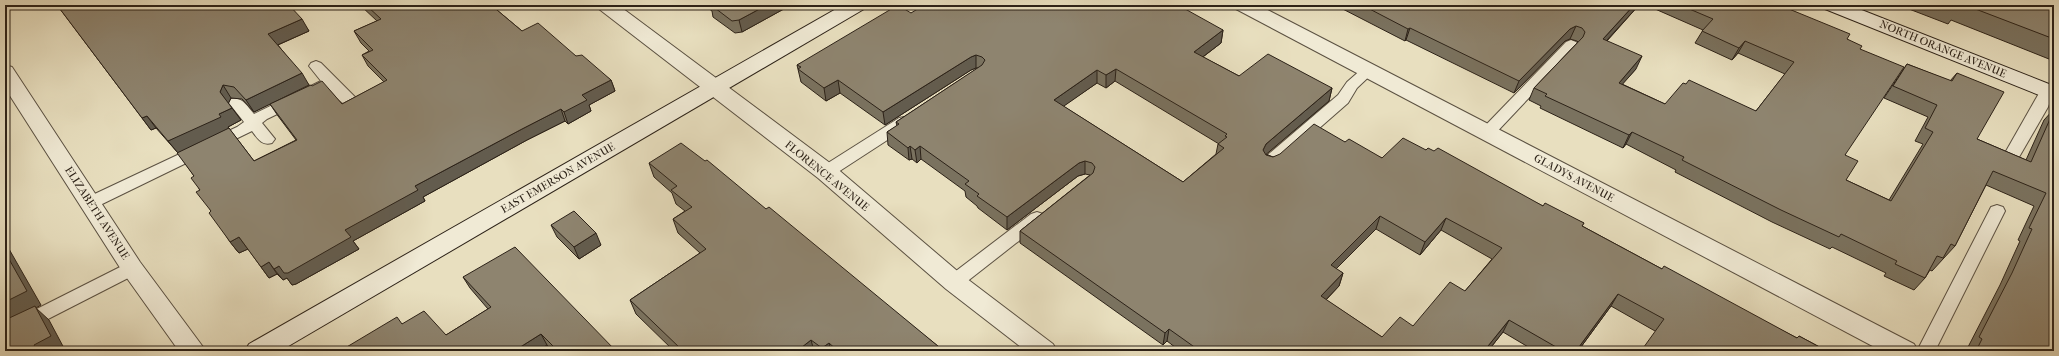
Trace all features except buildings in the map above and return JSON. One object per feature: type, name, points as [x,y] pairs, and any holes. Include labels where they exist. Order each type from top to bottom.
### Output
[{"type":"street","name":"FLORENCE AVENUE","points":[[606,5],[826,172],[954,282],[1044,351]]},
{"type":"street","name":"EAST EMERSON AVENUE","points":[[258,351],[857,5]]},
{"type":"street","name":"GLADYS AVENUE","points":[[1243,5],[1905,351]]},
{"type":"street","name":"NORTH ORANGE AVENUE","points":[[1832,5],[2051,92]]},
{"type":"street","name":"ELIZABETH AVENUE","points":[[5,72],[132,268],[193,351]]},
{"type":"lane","points":[[1487,133],[1571,44]]},
{"type":"lane","points":[[316,66],[350,101]]},
{"type":"lane","points":[[1270,162],[1343,99],[1352,85],[1368,71]]},
{"type":"lane","points":[[90,203],[242,131],[262,115],[331,82]]},
{"type":"lane","points":[[2009,160],[2051,92]]},
{"type":"lane","points":[[236,102],[267,140]]},
{"type":"lane","points":[[826,172],[918,113]]},
{"type":"lane","points":[[954,282],[1048,210]]},
{"type":"lane","points":[[1926,351],[1997,211]]},
{"type":"lane","points":[[5,334],[132,268]]}]
